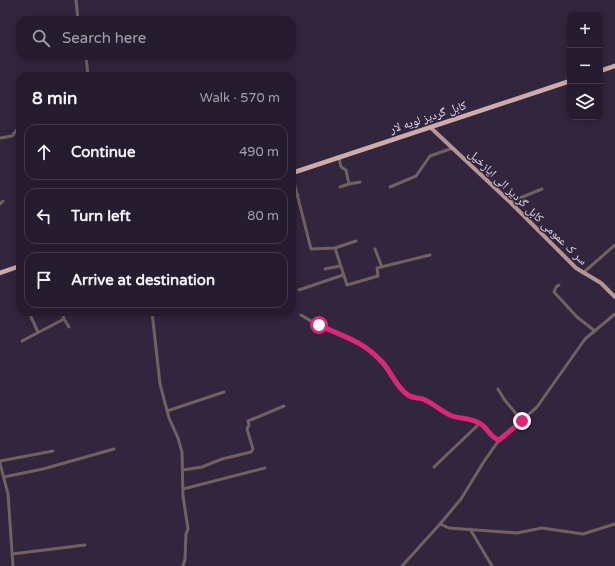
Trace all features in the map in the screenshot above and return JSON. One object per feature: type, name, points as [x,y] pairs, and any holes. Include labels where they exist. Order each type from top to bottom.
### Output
[{"type":"highway","points":[[603,70],[615,66]]},
{"type":"highway","name":"کابل گردیز لویه لار","points":[[296,173],[567,82]]},
{"type":"highway","points":[[0,273],[16,267]]},
{"type":"main road","name":"سر ک عمومی کابل گردیز الی ایازخیل","points":[[430,127],[510,202],[576,268],[601,283],[615,297]]},
{"type":"street","points":[[76,0],[78,16]]},
{"type":"street","points":[[86,60],[88,72]]},
{"type":"street","points":[[0,138],[12,136],[16,131]]},
{"type":"street","points":[[390,187],[416,176],[430,156],[453,148]]},
{"type":"street","points":[[339,157],[342,166],[346,170],[349,184]]},
{"type":"street","points":[[340,187],[360,182]]},
{"type":"street","points":[[296,188],[311,249],[335,248],[356,240]]},
{"type":"street","points":[[510,202],[542,189]]},
{"type":"street","points":[[583,273],[615,245]]},
{"type":"street","points":[[335,248],[347,285],[378,276],[376,268],[430,255]]},
{"type":"street","points":[[376,249],[382,267]]},
{"type":"street","points":[[325,269],[340,266]]},
{"type":"street","points":[[299,290],[343,275]]},
{"type":"street","points":[[559,285],[556,287],[554,292],[577,317],[595,331]]},
{"type":"street","points":[[402,566],[461,499],[482,463],[499,440],[537,407],[585,339],[615,314]]},
{"type":"street","points":[[301,315],[357,342],[368,349],[384,365],[400,387],[408,395],[413,398],[423,400],[453,416],[480,423],[488,430],[492,438],[499,440]]},
{"type":"street","points":[[63,316],[69,328]]},
{"type":"street","points":[[152,316],[160,384],[167,411],[182,452],[183,489],[188,529],[186,534],[185,559],[183,566]]},
{"type":"street","points":[[31,317],[38,332]]},
{"type":"street","points":[[22,341],[64,319]]},
{"type":"street","points":[[498,389],[522,421]]},
{"type":"street","points":[[167,411],[224,392]]},
{"type":"street","points":[[183,470],[202,467],[222,459],[251,452],[253,449],[247,429],[249,425],[248,422],[284,406]]},
{"type":"street","points":[[434,467],[480,423]]},
{"type":"street","points":[[4,477],[43,469],[114,449]]},
{"type":"street","points":[[13,566],[8,494],[0,462],[53,451]]},
{"type":"street","points":[[183,489],[265,468]]},
{"type":"street","points":[[440,524],[449,528],[517,533],[542,528],[583,534],[615,524]]},
{"type":"street","points":[[470,529],[492,566]]},
{"type":"street","points":[[12,554],[85,545]]},
{"type":"route","points":[[319,325],[340,333],[368,349],[384,365],[400,387],[408,395],[413,398],[423,400],[447,414],[480,423],[488,430],[492,438],[499,440],[522,421]]}]
